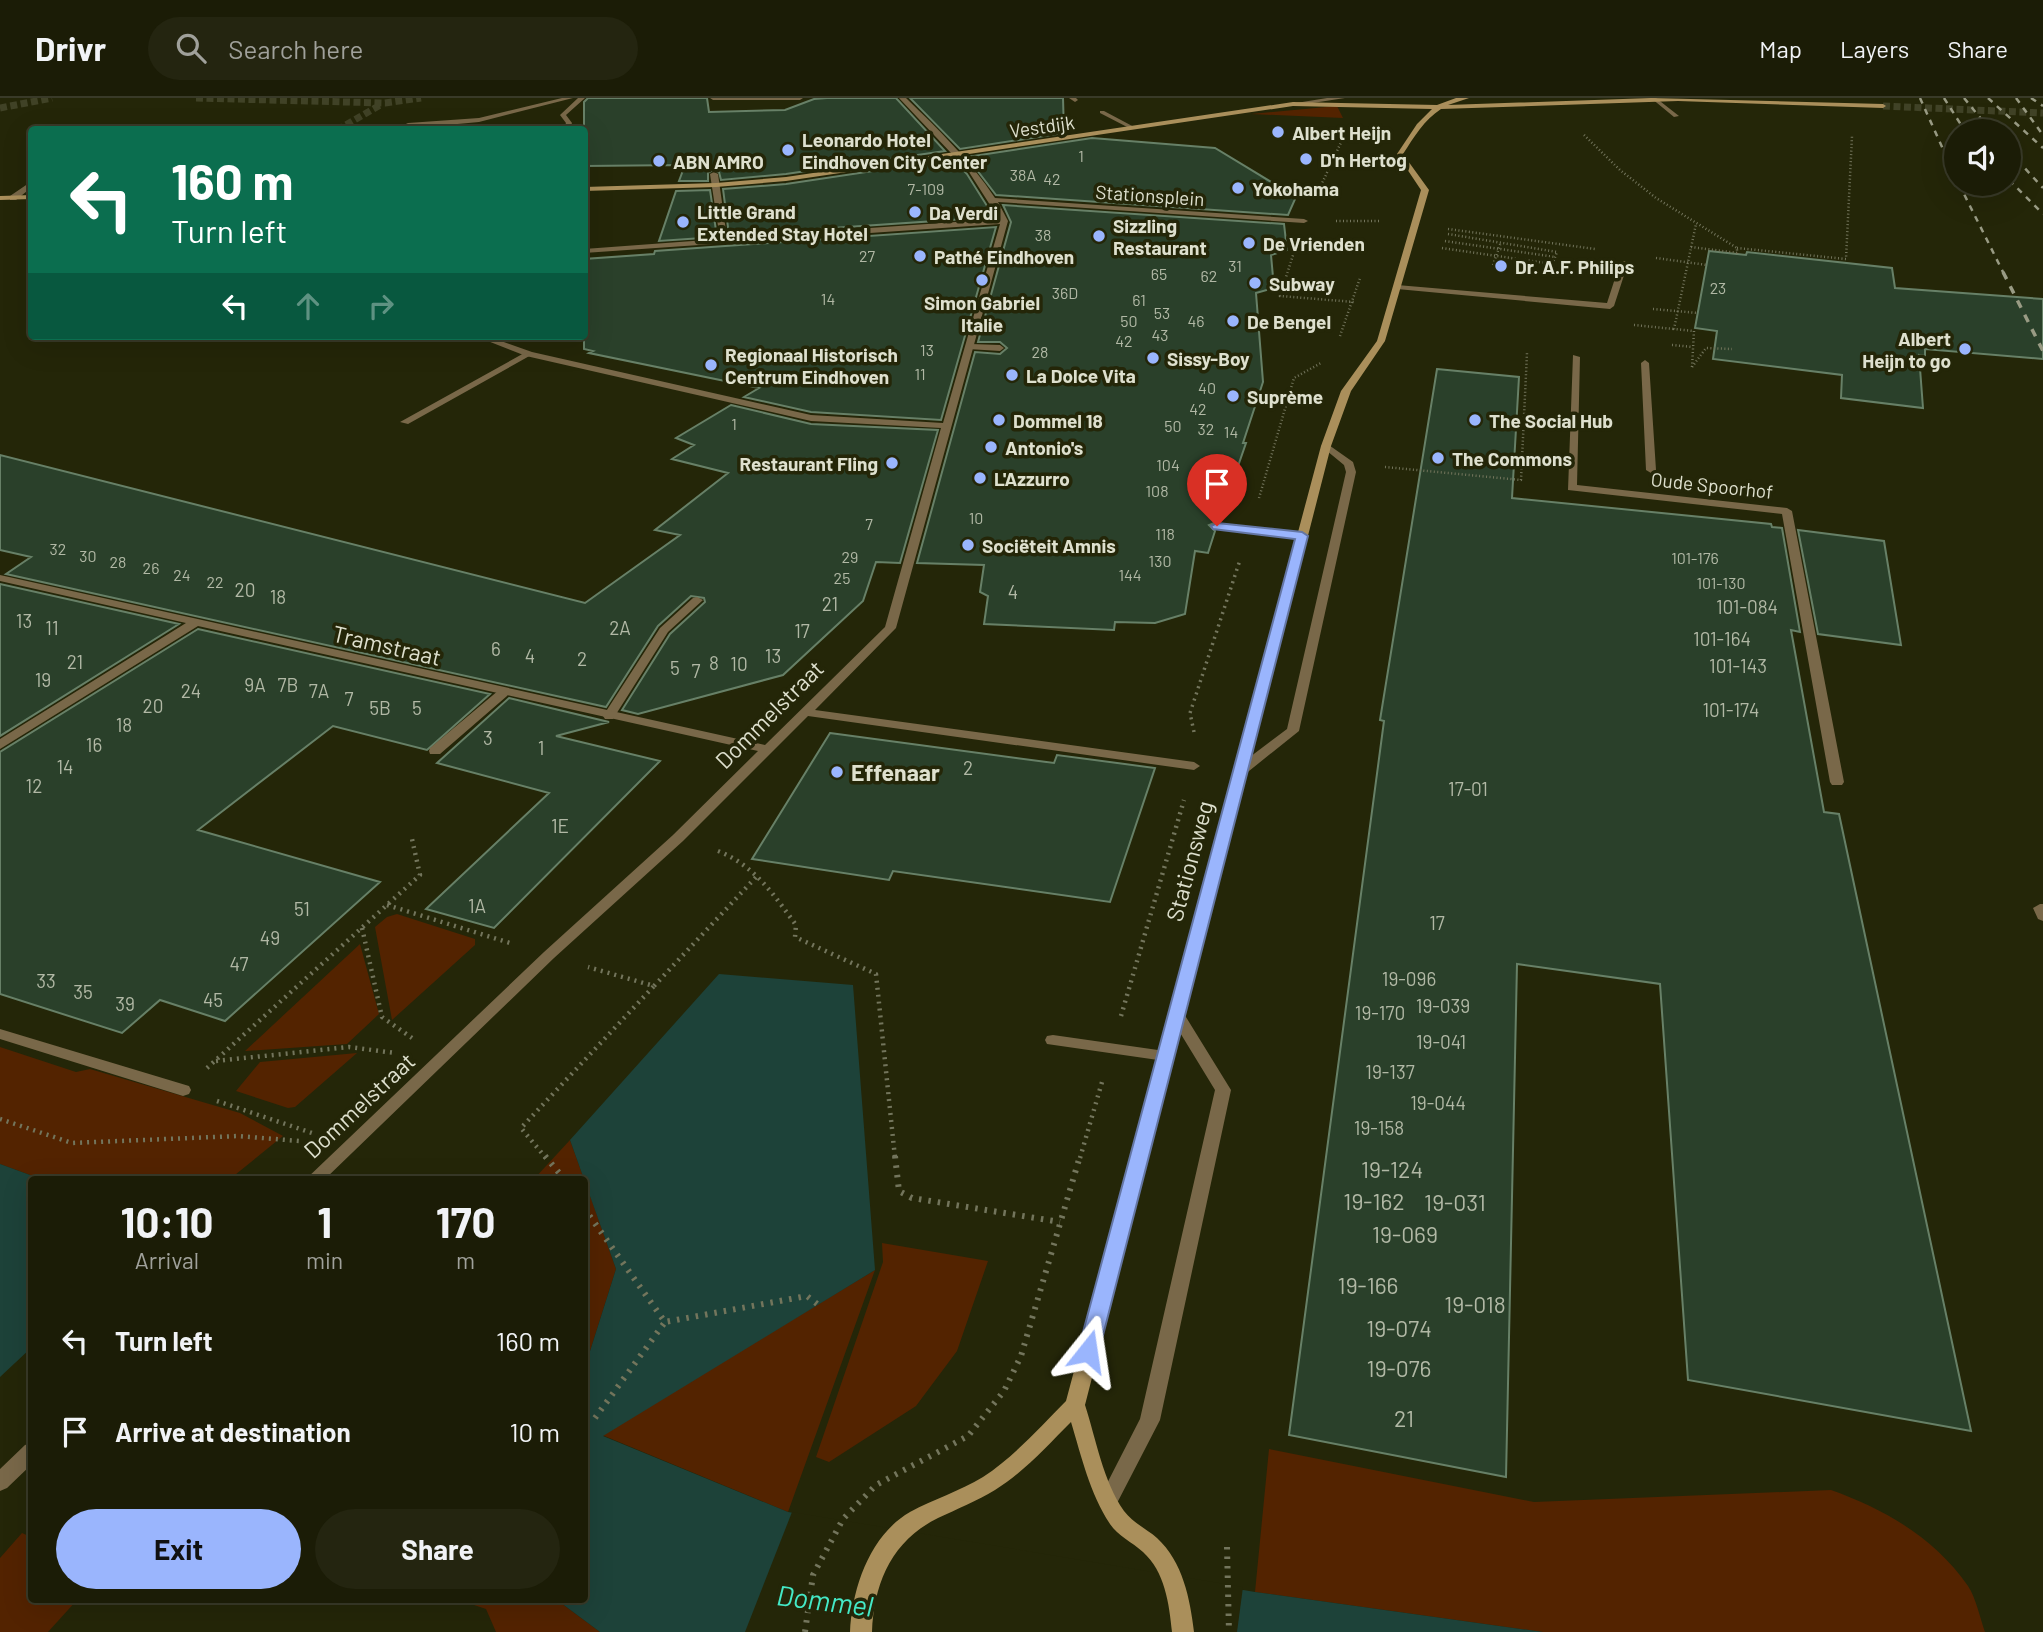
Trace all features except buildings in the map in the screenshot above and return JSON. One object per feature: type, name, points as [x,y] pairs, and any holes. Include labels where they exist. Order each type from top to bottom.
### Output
[{"type":"street","points":[[406,126],[479,120],[570,98]]},
{"type":"street","points":[[568,126],[569,123],[563,115],[582,98]]},
{"type":"street","points":[[713,98],[800,98]]},
{"type":"street","points":[[588,251],[1004,222],[994,200],[957,154],[902,98]]},
{"type":"street","name":"Vestdijk","points":[[588,189],[716,185],[821,174],[1342,98]]},
{"type":"street","points":[[1363,105],[1412,119],[1437,107],[1466,98]]},
{"type":"street","points":[[1653,99],[1676,116]]},
{"type":"street","name":"Vestdijk","points":[[1293,104],[1437,107],[1653,99],[1883,106]]},
{"type":"street","points":[[1102,113],[1133,128]]},
{"type":"street","points":[[1412,119],[1400,154],[1425,190],[1396,287],[1610,306],[1624,263]]},
{"type":"street","points":[[714,174],[724,243]]},
{"type":"street","points":[[13,198],[28,186]]},
{"type":"street","points":[[0,198],[28,197]]},
{"type":"street","name":"Stationsplein","points":[[994,200],[1304,221]]},
{"type":"street","name":"Dommelstraat","points":[[317,1176],[549,955],[678,838],[890,628],[1004,222]]},
{"type":"street","name":"Stationsweg","points":[[1075,1405],[1326,446],[1346,391],[1381,341],[1396,287]]},
{"type":"street","points":[[490,340],[528,354],[811,418],[948,426]]},
{"type":"street","points":[[971,347],[1000,348]]},
{"type":"street","points":[[405,422],[528,354]]},
{"type":"street","name":"Oude Spoorhof","points":[[1576,357],[1572,488],[1787,511],[1837,782]]},
{"type":"street","points":[[1645,363],[1651,470]]},
{"type":"street","points":[[1239,772],[1293,731],[1351,472],[1349,464],[1326,446]]},
{"type":"street","points":[[1217,526],[1302,536]]},
{"type":"street","name":"Tramstraat","points":[[0,578],[765,750]]},
{"type":"street","points":[[609,716],[664,630],[697,600]]},
{"type":"street","points":[[0,745],[194,623]]},
{"type":"street","points":[[435,751],[503,693]]},
{"type":"street","points":[[804,712],[1194,766]]},
{"type":"street","points":[[2043,909],[2040,908],[2043,916]]},
{"type":"street","points":[[1108,1501],[1150,1420],[1223,1090],[1176,1013]]},
{"type":"street","points":[[0,1034],[183,1090]]},
{"type":"street","points":[[1052,1040],[1165,1056]]},
{"type":"street","points":[[861,1632],[860,1612],[875,1568],[904,1527],[960,1500],[1000,1476],[1075,1405],[1108,1501],[1119,1520],[1151,1546],[1163,1560],[1180,1603],[1183,1632]]},
{"type":"street","points":[[0,1482],[28,1455]]},
{"type":"path","points":[[1578,128],[1609,162],[1659,203],[1737,248],[1846,259],[1852,125]]},
{"type":"path","points":[[1304,221],[1416,225],[1606,251]]},
{"type":"path","points":[[1696,224],[1674,329],[1694,331],[1692,368],[1706,348],[1732,349]]},
{"type":"path","points":[[1440,240],[1443,235],[1451,234],[1557,252]]},
{"type":"path","points":[[1519,246],[1524,240]]},
{"type":"path","points":[[1438,247],[1552,264]]},
{"type":"path","points":[[1691,247],[1737,254],[1737,248]]},
{"type":"path","points":[[1798,261],[1799,254]]},
{"type":"path","points":[[1647,257],[1707,264]]},
{"type":"path","points":[[1340,338],[1352,302]]},
{"type":"path","points":[[1653,309],[1698,313]]},
{"type":"path","points":[[1349,464],[1521,480],[1527,353]]},
{"type":"path","points":[[678,838],[731,855],[758,875],[796,925],[795,937],[876,974],[899,1191],[912,1198],[1060,1222],[1021,1356],[996,1402],[968,1436],[943,1452],[876,1485],[843,1519],[813,1575],[804,1632]]},
{"type":"path","points":[[349,1146],[183,1090],[420,875],[412,839]]},
{"type":"path","points":[[562,1176],[521,1128],[758,875]]},
{"type":"path","points":[[387,905],[654,986]]},
{"type":"path","points":[[362,928],[382,1017],[441,1059]]},
{"type":"path","points":[[216,1060],[349,1047],[441,1059]]},
{"type":"path","points":[[0,1119],[72,1143],[238,1136],[349,1146]]},
{"type":"path","points":[[588,1214],[665,1322]]},
{"type":"path","points":[[595,1418],[665,1322],[807,1296],[821,1307]]},
{"type":"path","points":[[1227,1547],[1229,1632]]},
{"type":"shaded area","points":[[1337,106],[1343,118],[1251,114]]},
{"type":"shaded area","points":[[397,914],[475,939],[475,945],[392,1020],[375,927],[387,917]]},
{"type":"shaded area","points":[[360,944],[379,1014],[347,1044],[245,1051]]},
{"type":"shaded area","points":[[0,1047],[76,1072],[90,1069],[240,1113],[283,1136],[234,1176],[33,1176],[0,1164]]},
{"type":"shaded area","points":[[357,1053],[295,1107],[288,1108],[236,1091],[260,1062]]},
{"type":"shaded area","points":[[570,1140],[583,1176],[537,1176]]},
{"type":"shaded area","points":[[588,1190],[616,1269],[588,1358]]},
{"type":"shaded area","points":[[882,1243],[988,1261],[957,1351],[916,1406],[829,1462],[816,1457],[883,1262]]},
{"type":"shaded area","points":[[875,1270],[788,1512],[602,1435]]},
{"type":"shaded area","points":[[1269,1449],[1534,1502],[1831,1490],[1889,1516],[1940,1553],[1971,1591],[1985,1632],[1543,1632],[1255,1592]]},
{"type":"shaded area","points":[[22,1533],[28,1536],[28,1603],[74,1603],[48,1632],[0,1632],[0,1558]]},
{"type":"shaded area","points":[[468,1603],[561,1603],[600,1632],[496,1632],[486,1609]]},
{"type":"water","name":"Dommel","points":[[719,974],[853,985],[875,1270],[603,1436],[788,1512],[1255,1592],[1543,1632],[600,1632],[561,1603],[588,1603],[588,1358],[616,1269],[588,1190],[588,1176],[583,1176],[570,1140]]},
{"type":"water","points":[[0,1164],[33,1176],[28,1176],[28,1351],[0,1377]]},
{"type":"pier","points":[[792,1512],[1243,1587],[1237,1632],[745,1632]]},
{"type":"tunnel","points":[[0,108],[52,98]]},
{"type":"tunnel","points":[[196,98],[385,103],[421,98]]},
{"type":"tunnel","points":[[344,126],[382,104]]},
{"type":"tunnel","points":[[1883,106],[2043,113]]},
{"type":"railway","points":[[1920,98],[1944,151]]},
{"type":"railway","points":[[1944,98],[1957,119]]},
{"type":"railway","points":[[1964,98],[1981,119]]},
{"type":"railway","points":[[1988,98],[2043,148]]},
{"type":"railway","points":[[2016,98],[2043,135]]},
{"type":"railway","points":[[2031,98],[2043,106]]},
{"type":"railway","points":[[2021,164],[2043,188]]},
{"type":"railway","points":[[2021,192],[2043,214]]},
{"type":"railway","points":[[1965,196],[2003,272]]},
{"type":"railway","points":[[2003,272],[2043,351]]},
{"type":"place","name":"Albert Heijn","points":[[1278,132]]},
{"type":"place","name":"Leonardo Hotel Eindhoven City Center","points":[[788,150]]},
{"type":"place","name":"D'n Hertog","points":[[1306,159]]},
{"type":"place","name":"ABN AMRO","points":[[659,161]]},
{"type":"place","name":"Yokohama","points":[[1238,188]]},
{"type":"place","name":"Da Verdi","points":[[915,212]]},
{"type":"place","name":"Little Grand Extended Stay Hotel","points":[[683,222]]},
{"type":"place","name":"Sizzling Restaurant","points":[[1099,236]]},
{"type":"place","name":"De Vrienden","points":[[1249,243]]},
{"type":"place","name":"Pathé Eindhoven","points":[[920,256]]},
{"type":"place","name":"Dr. A.F. Philips","points":[[1501,266]]},
{"type":"place","name":"Simon Gabriel Italie","points":[[982,280]]},
{"type":"place","name":"Subway","points":[[1255,283]]},
{"type":"place","name":"De Bengel","points":[[1233,321]]},
{"type":"place","name":"Albert Heijn to go","points":[[1965,349]]},
{"type":"place","name":"Sissy-Boy","points":[[1153,358]]},
{"type":"place","name":"Regionaal Historisch Centrum Eindhoven","points":[[711,365]]},
{"type":"place","name":"La Dolce Vita","points":[[1012,375]]},
{"type":"place","name":"Suprème","points":[[1233,396]]},
{"type":"place","name":"Dommel 18","points":[[999,420]]},
{"type":"place","name":"The Social Hub","points":[[1475,420]]},
{"type":"place","name":"Antonio's","points":[[991,447]]},
{"type":"place","name":"The Commons","points":[[1438,458]]},
{"type":"place","name":"Restaurant Fling","points":[[892,463]]},
{"type":"place","name":"L'Azzurro","points":[[980,478]]},
{"type":"place","name":"Sociëteit Amnis","points":[[968,545]]},
{"type":"place","name":"Effenaar","points":[[837,772]]},
{"type":"route","points":[[1088,1351],[1302,536],[1217,526]]}]
